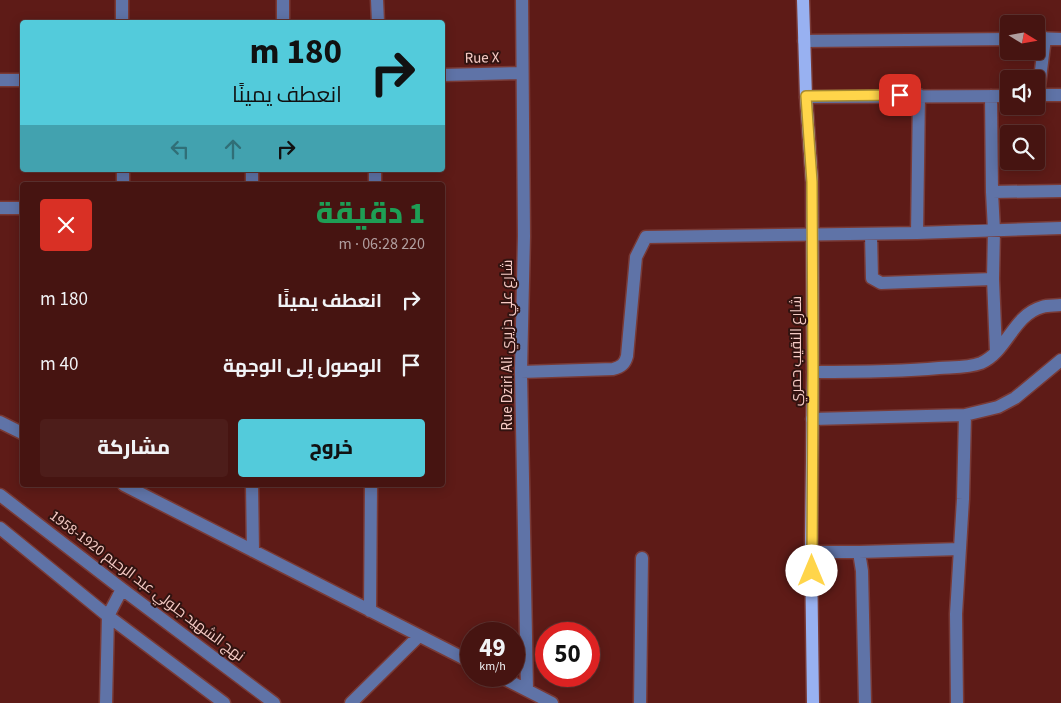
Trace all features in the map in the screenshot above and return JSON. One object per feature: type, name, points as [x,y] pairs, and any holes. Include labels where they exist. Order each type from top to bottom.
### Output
[{"type":"main road","name":"شارع النقيب حمري","points":[[803,0],[806,96],[812,182],[813,372],[811,552],[813,703]]},
{"type":"street","points":[[122,0],[122,20]]},
{"type":"street","points":[[283,0],[283,20]]},
{"type":"street","points":[[377,0],[378,20]]},
{"type":"street","name":"Rue Dziri Ali شارع علي دزيري","points":[[522,0],[524,236],[521,372],[527,690]]},
{"type":"street","points":[[1045,38],[1061,39]]},
{"type":"street","points":[[804,41],[1000,39]]},
{"type":"street","name":"Rue X","points":[[445,75],[522,74]]},
{"type":"street","points":[[0,80],[20,80]]},
{"type":"street","points":[[917,233],[919,95]]},
{"type":"street","points":[[1045,95],[1061,95]]},
{"type":"street","points":[[806,96],[1000,96]]},
{"type":"street","points":[[991,96],[994,230],[993,279],[996,352]]},
{"type":"street","points":[[992,192],[1061,191]]},
{"type":"street","points":[[0,208],[20,208]]},
{"type":"street","points":[[521,372],[612,369],[620,367],[625,362],[636,256],[646,237],[812,236],[1061,228]]},
{"type":"street","points":[[871,234],[872,278],[882,283],[993,279]]},
{"type":"street","points":[[813,372],[912,371],[973,366],[984,362],[996,352],[1022,319],[1031,312],[1042,307],[1061,305]]},
{"type":"street","points":[[812,419],[965,415],[998,407],[1015,398],[1061,360]]},
{"type":"street","points":[[957,703],[956,614],[965,415]]},
{"type":"street","points":[[0,422],[20,432]]},
{"type":"street","points":[[128,487],[460,656]]},
{"type":"street","points":[[252,487],[252,551]]},
{"type":"street","points":[[370,611],[371,487]]},
{"type":"street","name":"نهج الشهيد جلولي عبد الرحيم 1920-1958","points":[[0,495],[122,590],[274,703]]},
{"type":"street","points":[[0,528],[108,616],[224,703]]},
{"type":"street","points":[[811,552],[960,549]]},
{"type":"street","points":[[859,552],[862,580],[866,703]]},
{"type":"street","points":[[640,703],[642,558]]},
{"type":"street","points":[[106,703],[108,616],[122,590]]},
{"type":"street","points":[[351,703],[419,636]]},
{"type":"street","points":[[521,687],[552,703]]},
{"type":"route","points":[[812,571],[812,182],[806,96],[900,95]]}]
